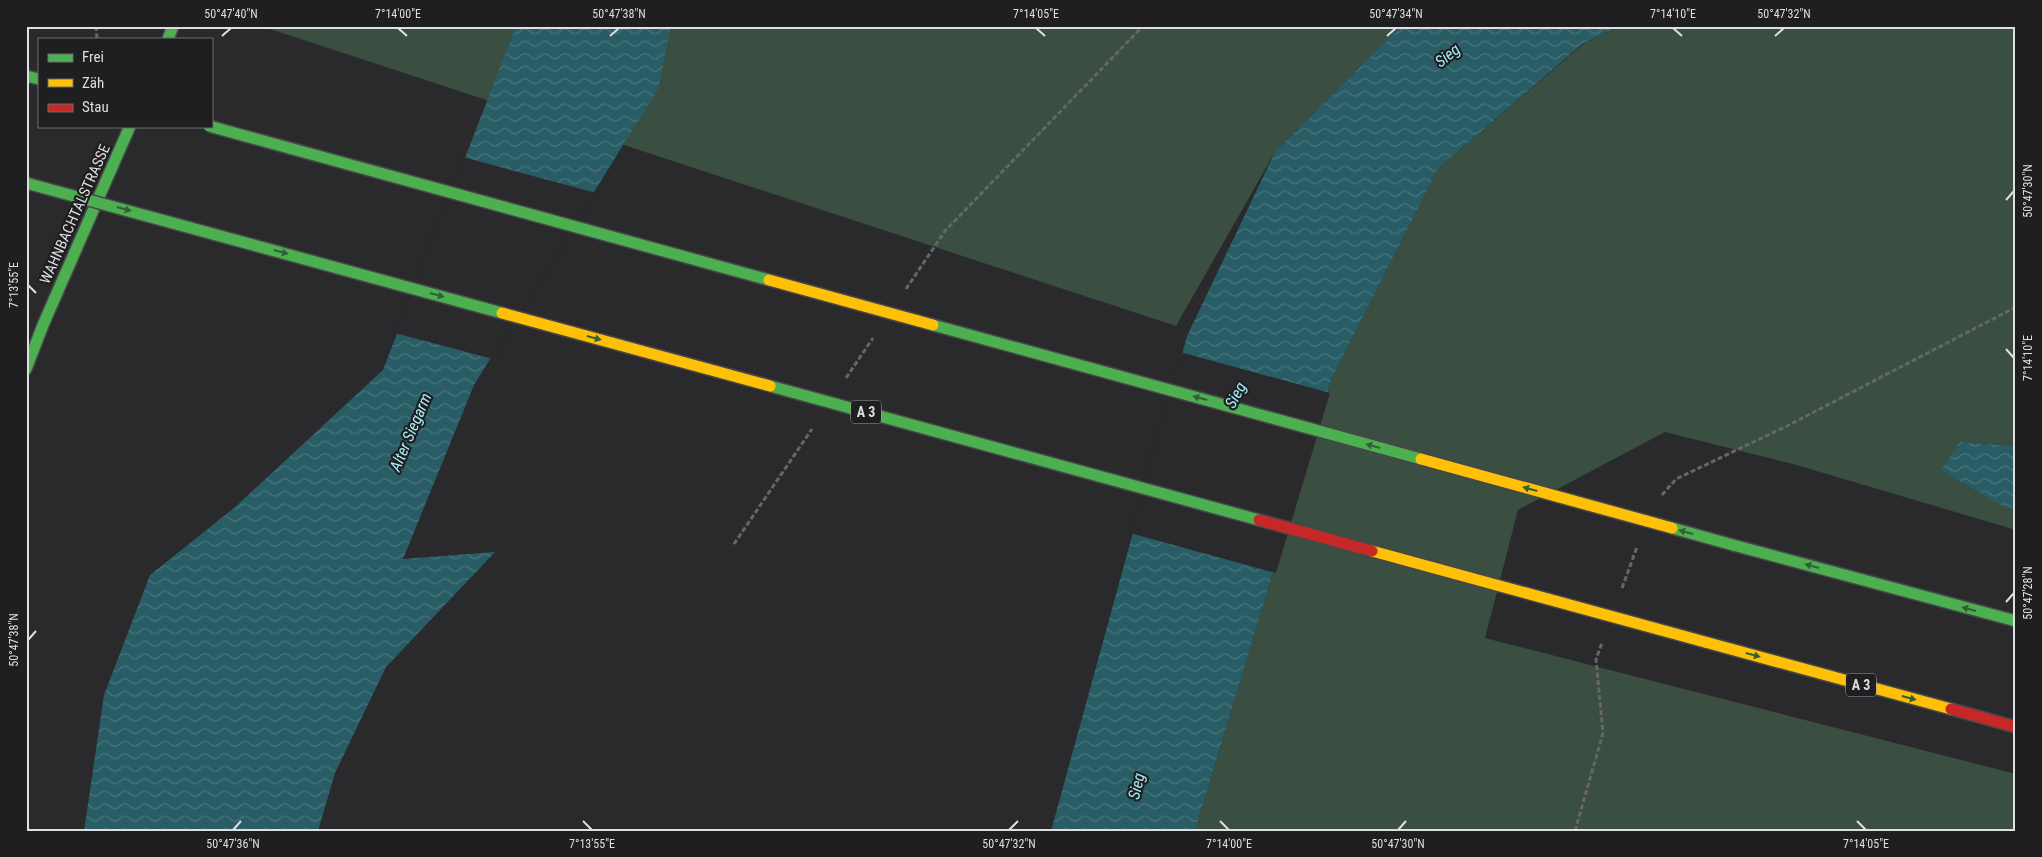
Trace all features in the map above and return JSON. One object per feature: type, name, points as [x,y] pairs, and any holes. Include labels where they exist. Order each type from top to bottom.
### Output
[{"type":"main road","points":[[168,38],[173,26]]},
{"type":"main road","points":[[26,76],[38,80]]},
{"type":"main road","points":[[212,127],[2016,621]]},
{"type":"main road","name":"WAHNBACHTALSTRASSE","points":[[26,369],[43,325],[129,128]]},
{"type":"main road","name":"A 3","points":[[26,182],[2016,727]]},
{"type":"path","points":[[901,297],[945,231],[1143,26]]},
{"type":"path","points":[[845,379],[873,338]]},
{"type":"path","points":[[734,544],[812,428]]},
{"type":"green space","points":[[261,26],[1401,26],[1275,152],[1176,326]]},
{"type":"green space","points":[[1619,26],[2016,26],[2016,446],[1960,442],[2006,508],[2016,509],[2016,530],[1793,464],[1665,432],[1518,510],[1485,638],[2016,774],[2016,831],[1195,831],[1332,378],[1438,169],[1582,45]]},
{"type":"water","name":"Alter Siegarm","points":[[516,26],[671,26],[658,89],[474,385],[403,559],[495,552],[386,667],[335,773],[318,831],[84,831],[104,695],[150,575],[234,508],[383,370]]},
{"type":"water","name":"Sieg","points":[[1401,26],[1619,26],[1581,45],[1438,169],[1332,378],[1195,831],[1051,831],[1187,336],[1275,152]]},
{"type":"water","points":[[1960,442],[2016,446],[2016,509],[2006,508],[1941,470]]},
{"type":"pier","points":[[463,157],[596,193],[493,359],[395,333]]},
{"type":"pier","points":[[1180,352],[1330,393],[1276,573],[1130,533]]},
{"type":"traffic: fast","points":[[168,38],[173,26]]},
{"type":"traffic: fast","points":[[26,76],[38,79]]},
{"type":"traffic: fast","points":[[212,127],[769,280]]},
{"type":"traffic: fast","points":[[26,369],[43,325],[129,128]]},
{"type":"traffic: fast","points":[[26,183],[502,313]]},
{"type":"traffic: fast","points":[[933,325],[1421,459]]},
{"type":"traffic: fast","points":[[770,386],[1259,520]]},
{"type":"traffic: fast","points":[[1672,528],[1733,545]]},
{"type":"traffic: fast","points":[[1733,545],[2016,621]]},
{"type":"traffic: slow","points":[[769,280],[933,325]]},
{"type":"traffic: slow","points":[[502,313],[770,386]]},
{"type":"traffic: slow","points":[[1421,459],[1672,528]]},
{"type":"traffic: slow","points":[[1372,551],[1705,642]]},
{"type":"traffic: slow","points":[[1705,642],[1951,709]]},
{"type":"traffic: jam","points":[[1259,520],[1372,551]]},
{"type":"traffic: jam","points":[[1951,709],[2016,727]]}]
